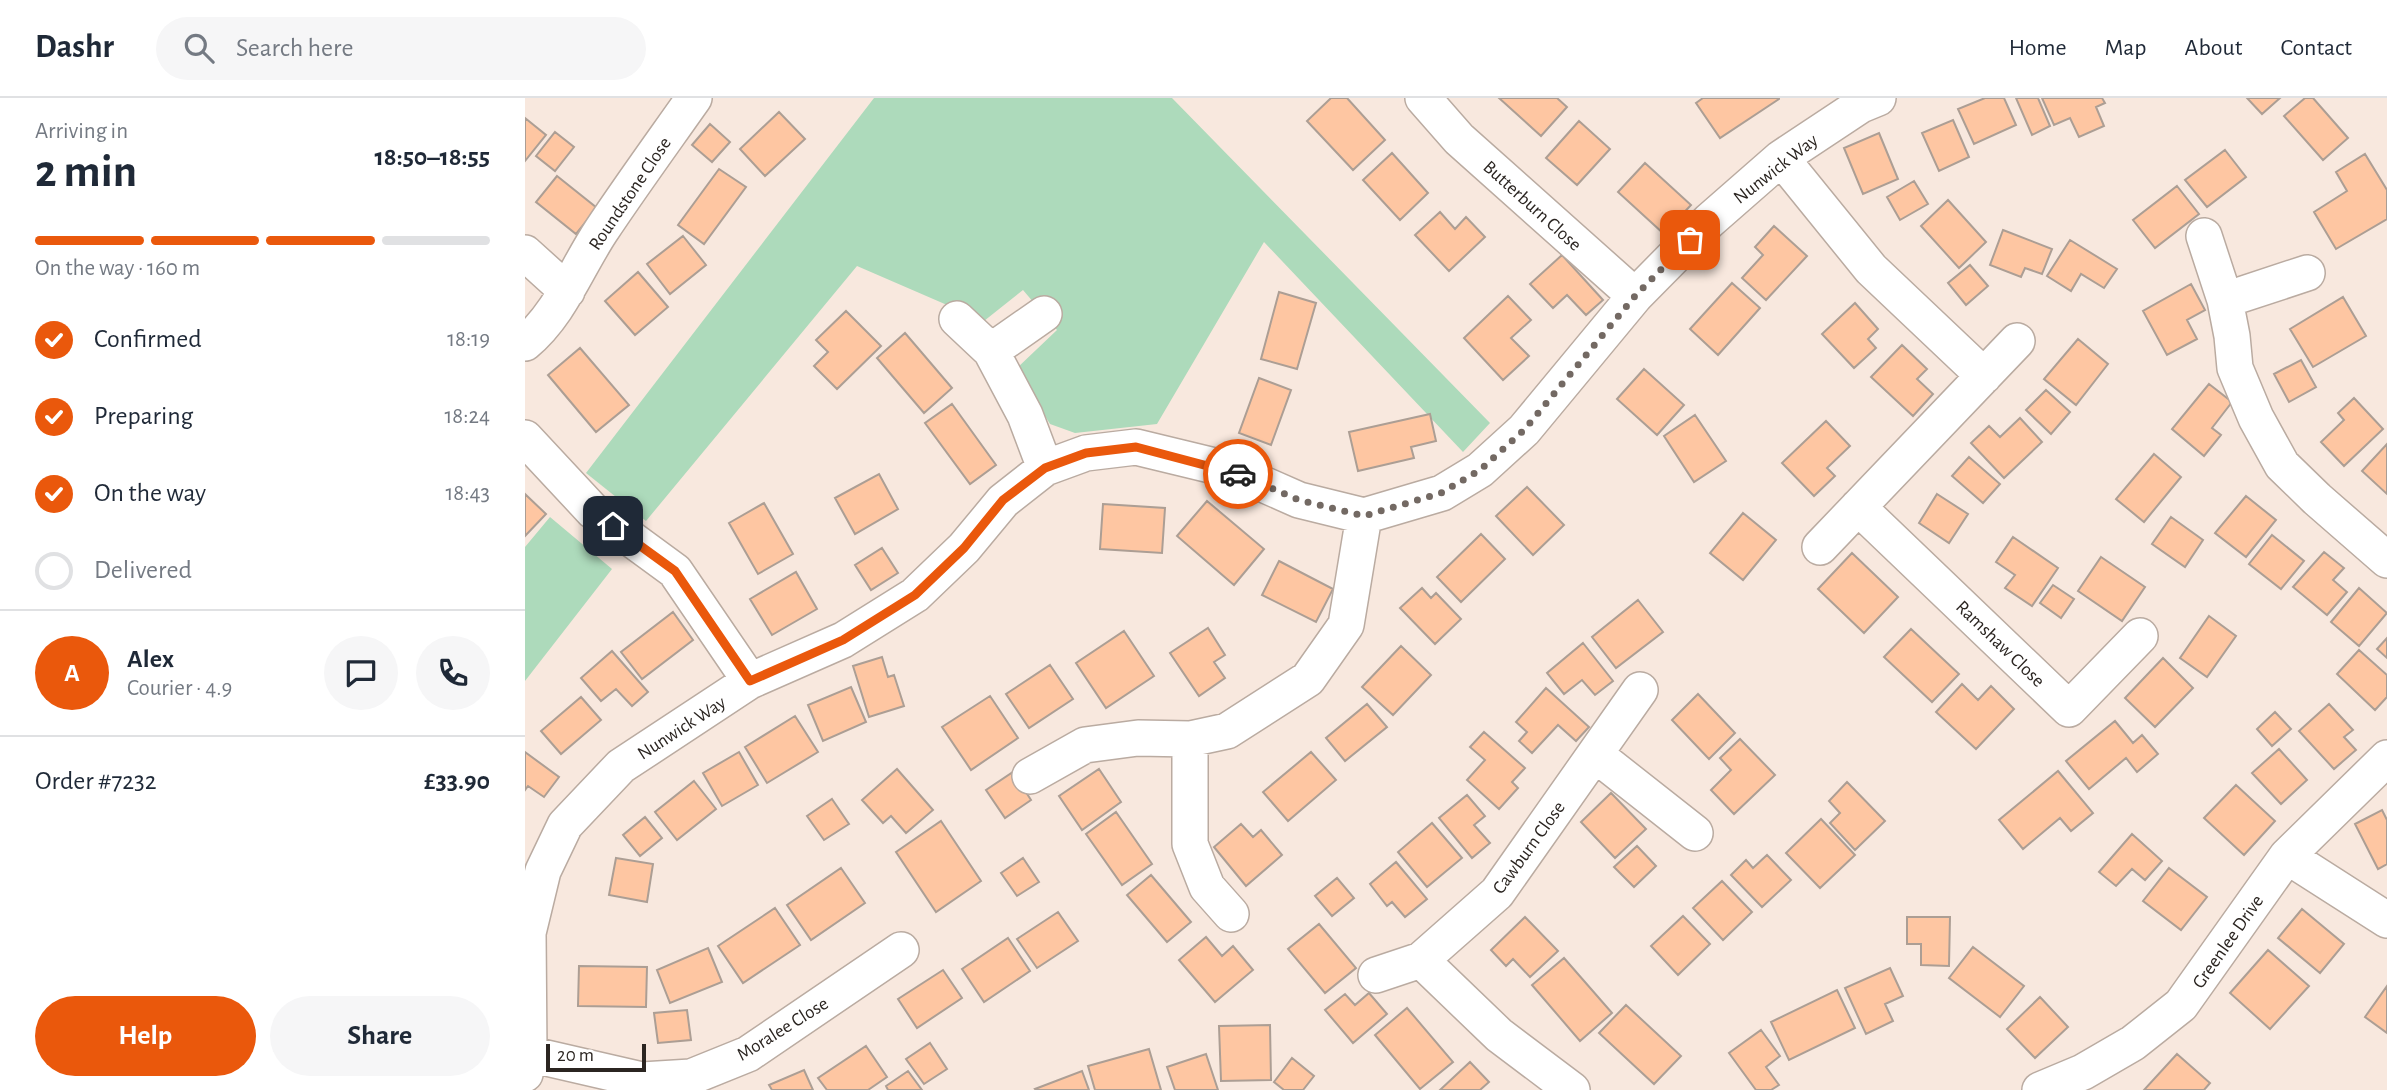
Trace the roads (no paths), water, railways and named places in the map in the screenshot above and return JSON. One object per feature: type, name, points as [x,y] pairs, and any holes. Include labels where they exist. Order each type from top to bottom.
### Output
[{"type":"street","name":"Roundstone Close","points":[[525,343],[538,332],[567,291],[600,233],[694,98]]},
{"type":"street","name":"Nunwick Way","points":[[527,1064],[528,933],[543,871],[565,825],[621,766],[750,681],[843,640],[915,595],[964,548],[1003,500],[1045,468],[1086,453],[1136,447],[1231,470],[1299,500],[1364,516],[1441,493],[1480,470],[1524,430],[1635,296],[1709,221],[1781,158],[1861,105],[1878,98]]},
{"type":"street","name":"Butterburn Close","points":[[1434,102],[1459,139],[1635,296]]},
{"type":"street","points":[[1781,158],[1871,269],[1984,376]]},
{"type":"street","points":[[2204,236],[2225,300],[2235,368],[2256,418],[2282,465],[2387,560]]},
{"type":"street","points":[[525,253],[567,291]]},
{"type":"street","points":[[2225,300],[2307,273]]},
{"type":"street","points":[[991,351],[1044,314]]},
{"type":"street","points":[[957,319],[991,351],[1025,415],[1045,468]]},
{"type":"street","points":[[1820,547],[2017,341]]},
{"type":"street","points":[[525,438],[593,511],[675,571],[750,681]]},
{"type":"street","name":"Ramshaw Close","points":[[1858,507],[2070,709],[2140,635]]},
{"type":"street","points":[[1030,776],[1085,745],[1138,738],[1190,738],[1227,731],[1308,679],[1346,625],[1364,516]]},
{"type":"street","name":"Cawburn Close","points":[[1376,975],[1421,960],[1497,893],[1640,690]]},
{"type":"street","points":[[1190,738],[1190,844],[1207,887],[1231,915]]},
{"type":"street","points":[[1596,755],[1695,833]]},
{"type":"street","name":"Greenlee Drive","points":[[2041,1090],[2083,1072],[2133,1043],[2181,1005],[2287,856],[2387,758]]},
{"type":"street","points":[[2287,856],[2387,920]]},
{"type":"street","name":"Moralee Close","points":[[527,1064],[642,1080],[691,1077],[748,1054],[901,950]]},
{"type":"street","points":[[1421,960],[1499,1035],[1571,1090]]}]
